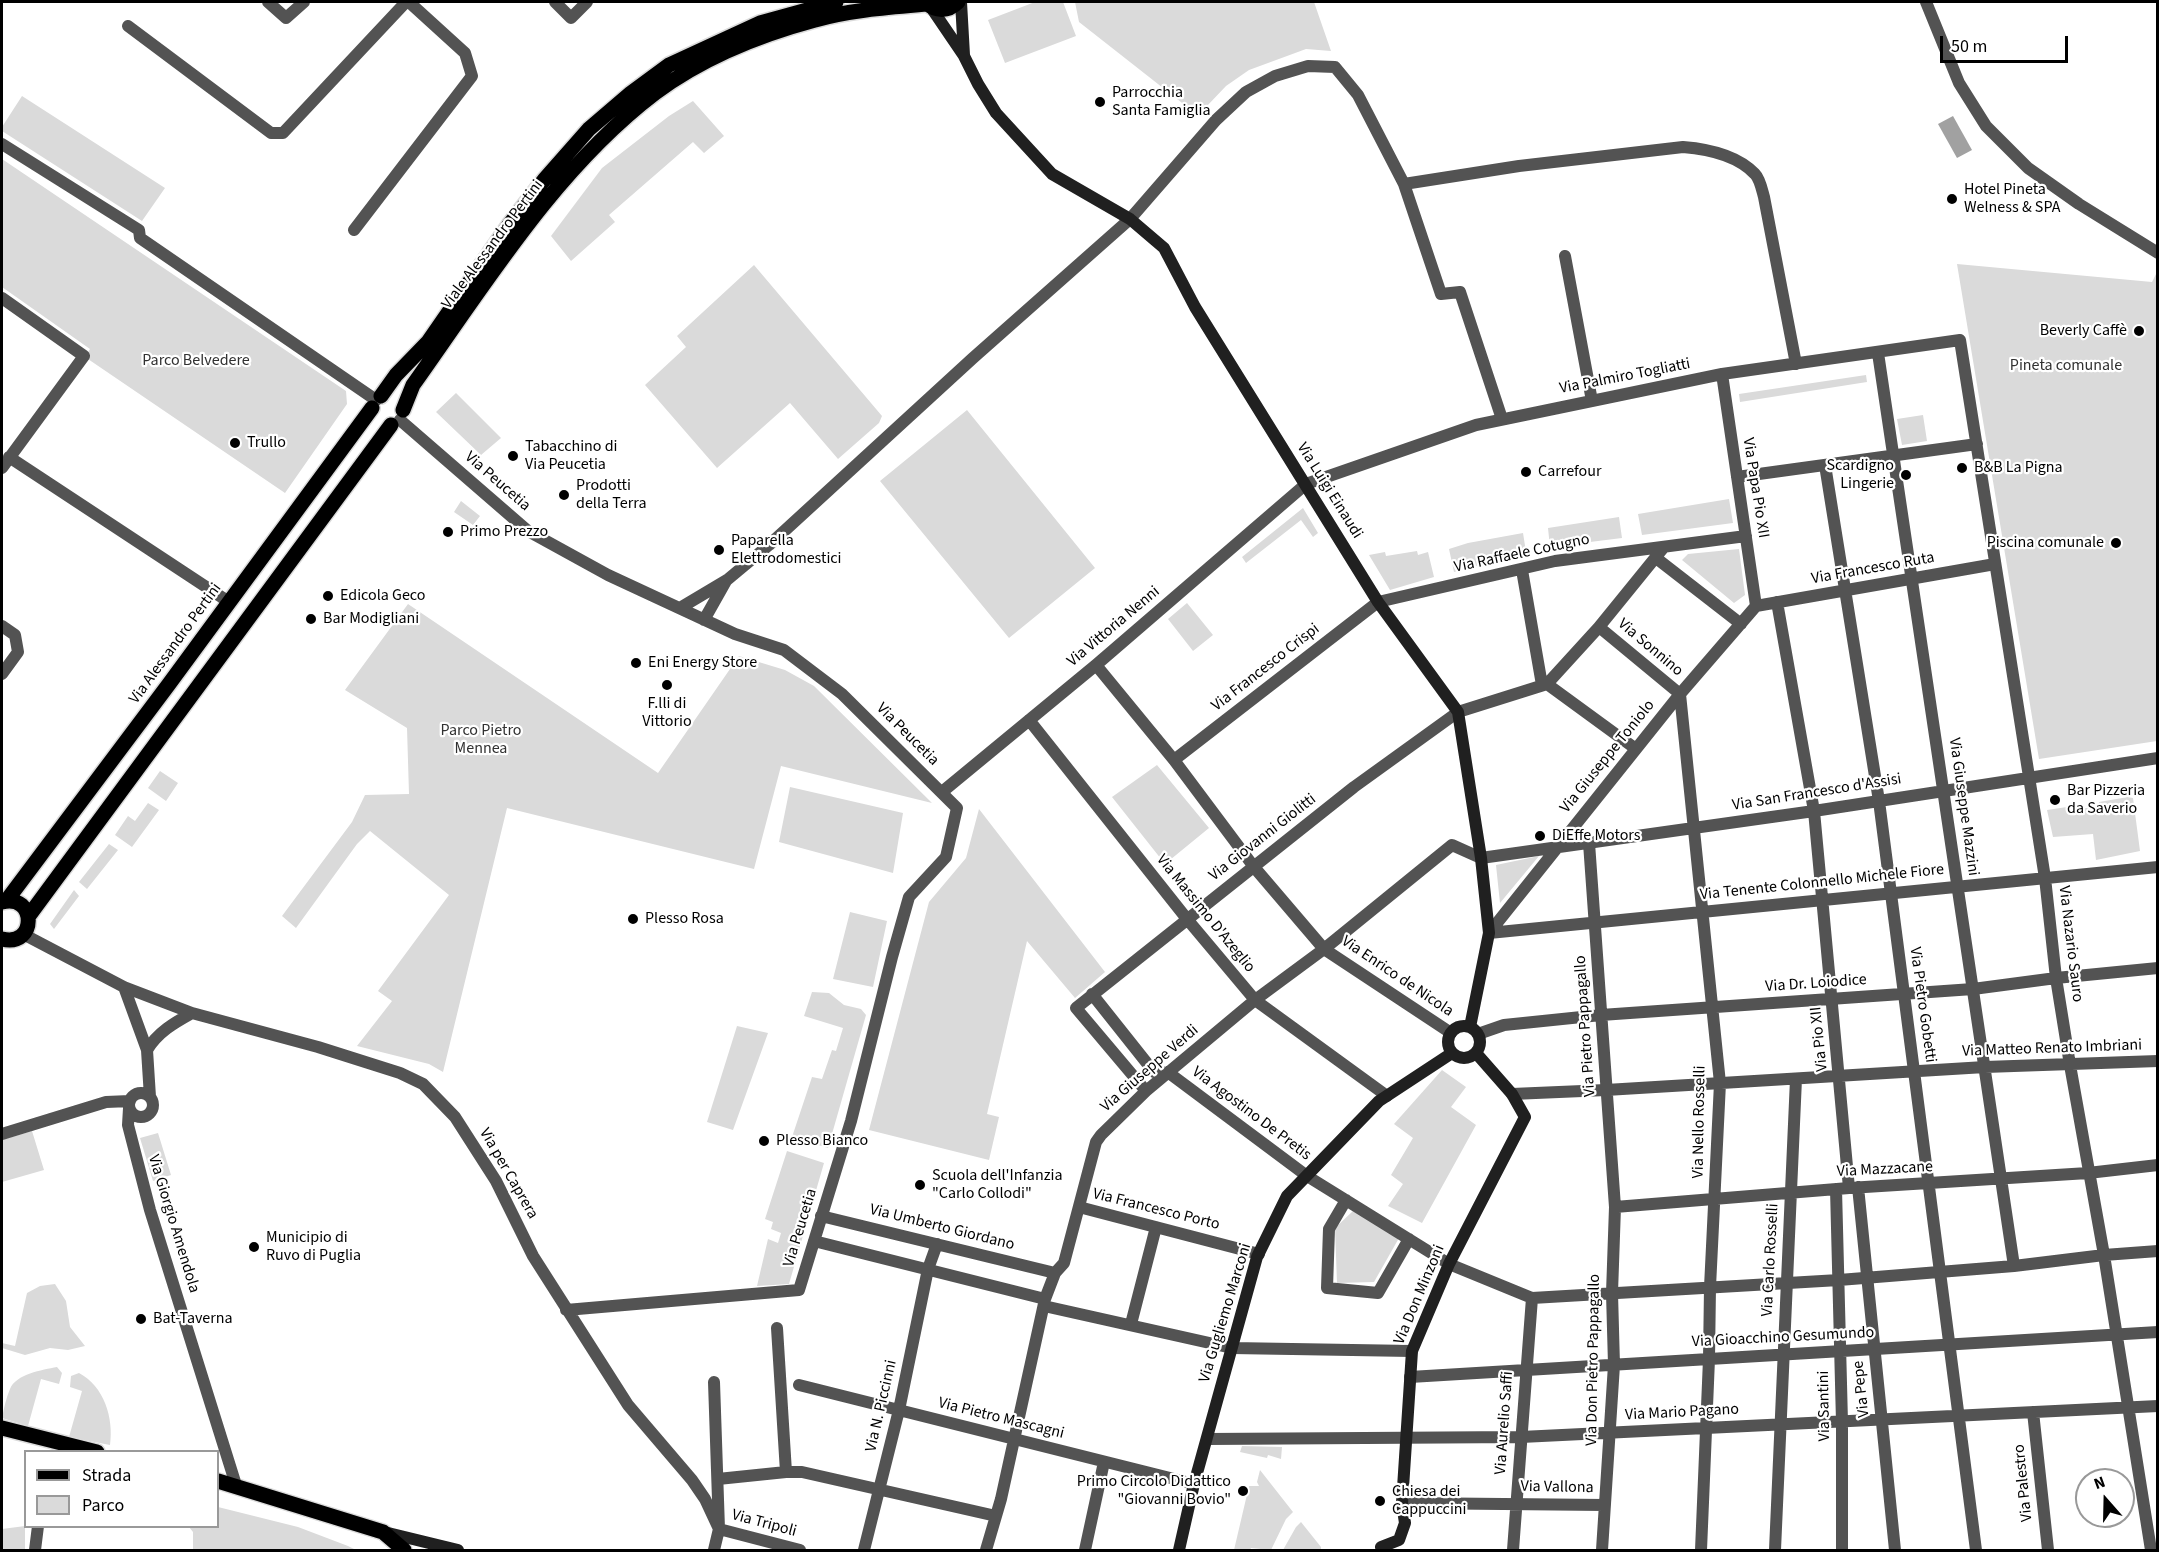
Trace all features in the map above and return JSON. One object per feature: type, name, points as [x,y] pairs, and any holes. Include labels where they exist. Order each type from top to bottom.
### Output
[{"type":"main road","name":"Viale Alessandro Pertini","points":[[376,401],[396,375],[428,342],[509,225],[544,180],[589,129],[631,93],[669,65],[760,23],[836,2]]},
{"type":"main road","name":"Viale Alessandro Pertini","points":[[398,418],[413,385],[524,228],[600,140],[655,93],[688,71],[737,47],[818,19],[927,4],[945,9],[960,2]]},
{"type":"main road","points":[[960,2],[964,56]]},
{"type":"main road","name":"Via Luigi Einaudi","points":[[927,4],[964,56],[996,113],[1052,174],[1130,219],[1164,248],[1195,307],[1378,602],[1458,712],[1481,858],[1489,933],[1474,1031],[1480,1044],[1476,1053]]},
{"type":"main road","points":[[28,917],[398,418],[402,404],[395,397],[386,395],[376,401],[373,418],[377,422],[381,425],[398,418]]},
{"type":"main road","name":"Via Alessandro Pertini","points":[[4,901],[229,602],[376,401]]},
{"type":"main road","points":[[2,954],[12,938],[27,929],[28,917],[23,906],[13,900],[4,901]]},
{"type":"main road","points":[[1474,1031],[1459,1027],[1451,1033],[1448,1043],[1452,1053],[1461,1058],[1467,1058],[1476,1053],[1512,1094]]},
{"type":"main road","name":"Via Gugliemo Marconi","points":[[1179,1551],[1194,1484],[1259,1254],[1287,1197],[1379,1101],[1452,1053]]},
{"type":"main road","name":"Via Don Minzoni","points":[[1382,1551],[1382,1547],[1399,1540],[1405,1523],[1402,1503],[1412,1351],[1449,1264],[1525,1118],[1512,1094]]},
{"type":"main road","points":[[2,1428],[51,1446],[82,1450]]},
{"type":"main road","points":[[219,1481],[382,1532],[458,1551]]},
{"type":"main road","points":[[382,1532],[404,1551]]},
{"type":"street","points":[[268,2],[286,18],[304,2]]},
{"type":"street","points":[[128,26],[270,133],[283,133],[408,2],[465,52],[472,76],[354,230]]},
{"type":"street","points":[[555,2],[571,18],[587,2]]},
{"type":"street","points":[[1926,2],[1959,83],[1986,126],[2028,168],[2079,204],[2157,253]]},
{"type":"street","points":[[680,608],[727,580],[769,544],[1130,219],[1216,120],[1246,92],[1275,76],[1308,66],[1335,67],[1358,95],[1404,184],[1441,294],[1460,292],[1502,419]]},
{"type":"street","points":[[2,144],[139,230],[140,238],[376,401]]},
{"type":"street","points":[[1404,184],[1519,166],[1683,147],[1708,149],[1735,160],[1756,175],[1764,197],[1796,364]]},
{"type":"street","points":[[1565,256],[1592,401]]},
{"type":"street","points":[[2,298],[84,356],[2,468]]},
{"type":"street","name":"Via Palmiro Togliatti","points":[[1306,484],[1476,424],[1722,374],[1960,340]]},
{"type":"street","name":"Via Nazario Sauro","points":[[1960,340],[2045,878],[2056,978],[2104,1255],[2151,1551]]},
{"type":"street","name":"Via Giuseppe Mazzini","points":[[1878,353],[2014,1266]]},
{"type":"street","name":"Via Papa Pio XII","points":[[1722,374],[1756,606]]},
{"type":"street","name":"Via Peucetia","points":[[398,418],[528,531],[608,575],[704,620],[735,634],[784,650],[843,694],[957,808],[946,857],[909,897],[891,957],[851,1121],[799,1290],[566,1310]]},
{"type":"street","points":[[1737,477],[1977,444]]},
{"type":"street","points":[[9,457],[229,602]]},
{"type":"street","name":"Via Pietro Gobetti","points":[[1825,465],[1879,801],[1976,1551]]},
{"type":"street","name":"Via Vittoria Nenni","points":[[942,792],[1096,665],[1306,484]]},
{"type":"street","name":"Via Raffaele Cotugno","points":[[1378,602],[1555,561],[1746,536]]},
{"type":"street","points":[[1545,685],[1599,627],[1665,547]]},
{"type":"street","points":[[1656,558],[1741,624]]},
{"type":"street","name":"Via Francesco Ruta","points":[[1756,606],[1995,564]]},
{"type":"street","points":[[1521,570],[1545,685],[1636,749]]},
{"type":"street","points":[[704,620],[727,580]]},
{"type":"street","name":"Via Francesco Crispi","points":[[1174,760],[1378,602]]},
{"type":"street","name":"Via Pio XII","points":[[1778,602],[1814,811],[1840,1076],[1854,1187]]},
{"type":"street","name":"Via Giuseppe Toniolo","points":[[1489,933],[1680,694],[1756,606]]},
{"type":"street","points":[[2,626],[15,635],[18,652],[2,674]]},
{"type":"street","name":"Via Sonnino","points":[[1599,627],[1680,694]]},
{"type":"street","points":[[1096,665],[1174,760],[1254,867],[1324,949]]},
{"type":"street","name":"Via Giovanni Giolitti","points":[[1092,994],[1354,787],[1458,712],[1545,685]]},
{"type":"street","name":"Via Nello Rosselli","points":[[1680,694],[1720,1083],[1701,1551]]},
{"type":"street","name":"Via Massimo D'Azeglio","points":[[1029,720],[1187,919],[1255,1000],[1387,1096]]},
{"type":"street","name":"Via San Francesco d'Assisi","points":[[1481,858],[1694,829],[2157,758]]},
{"type":"street","name":"Via Pietro Pappagallo","points":[[1589,843],[1615,1207]]},
{"type":"street","name":"Via Giuseppe Verdi","points":[[986,1551],[1045,1302],[1054,1273],[1064,1263],[1096,1142],[1101,1135],[1146,1091],[1255,1000],[1324,949],[1452,844],[1481,858]]},
{"type":"street","name":"Via Tenente Colonnello Michele Fiore","points":[[1489,933],[2157,867]]},
{"type":"street","name":"Via per Caprera","points":[[12,938],[124,987],[192,1013],[318,1047],[400,1073],[423,1084],[455,1116],[496,1181],[533,1256],[566,1310],[628,1405],[692,1480],[705,1499],[719,1529]]},
{"type":"street","name":"Via Enrico de Nicola","points":[[1324,949],[1451,1033]]},
{"type":"street","name":"Via Dr. Loiodice","points":[[1474,1031],[1504,1025],[1602,1015],[1973,989],[2157,968]]},
{"type":"street","points":[[124,987],[147,1050],[150,1097],[153,1108],[145,1117],[134,1115],[130,1105],[132,1097],[140,1093],[150,1097]]},
{"type":"street","points":[[1092,994],[1076,1008],[1146,1091]]},
{"type":"street","name":"Via Agostino De Pretis","points":[[1092,994],[1154,1072],[1169,1073],[1307,1176],[1449,1264],[1532,1298]]},
{"type":"street","points":[[147,1050],[154,1038],[192,1013]]},
{"type":"street","name":"Via Matteo Renato Imbriani","points":[[1512,1094],[1984,1067],[2157,1061]]},
{"type":"street","name":"Via Carlo Rosselli","points":[[1775,1551],[1796,1078]]},
{"type":"street","points":[[2,1134],[106,1102],[130,1105]]},
{"type":"street","name":"Via Giorgio Amendola","points":[[130,1105],[128,1125],[150,1210],[236,1485]]},
{"type":"street","name":"Via Mazzacane","points":[[1615,1207],[1854,1187],[2088,1173],[2157,1165]]},
{"type":"street","name":"Via Pepe","points":[[1854,1187],[1868,1277],[1895,1551]]},
{"type":"street","name":"Via Santini","points":[[1836,1189],[1842,1422],[1842,1551]]},
{"type":"street","points":[[1346,1200],[1329,1229],[1327,1288],[1378,1293],[1409,1239]]},
{"type":"street","name":"Via Francesco Porto","points":[[1079,1207],[1259,1254]]},
{"type":"street","name":"Via Don Pietro Pappagallo","points":[[1602,1551],[1614,1365],[1612,1293],[1615,1207]]},
{"type":"street","name":"Via Umberto Giordano","points":[[821,1216],[1054,1273]]},
{"type":"street","points":[[1131,1324],[1156,1227]]},
{"type":"street","points":[[814,1241],[928,1269],[1045,1302],[1232,1348],[1412,1351]]},
{"type":"street","name":"Via N. Piccinni","points":[[864,1551],[899,1410],[928,1269],[937,1244]]},
{"type":"street","points":[[1532,1298],[1839,1280],[2014,1266],[2157,1251]]},
{"type":"street","name":"Via Aurelio Saffi","points":[[1513,1551],[1532,1298]]},
{"type":"street","points":[[777,1328],[786,1472]]},
{"type":"street","name":"Via Gioacchino Gesumundo","points":[[1410,1377],[2157,1332]]},
{"type":"street","points":[[714,1382],[719,1529],[714,1551]]},
{"type":"street","name":"Via Pietro Mascagni","points":[[799,1385],[1194,1484]]},
{"type":"street","name":"Via Mario Pagano","points":[[1207,1439],[1521,1437],[2157,1406]]},
{"type":"street","name":"Via Palestro","points":[[2033,1413],[2048,1551]]},
{"type":"street","points":[[1085,1551],[1104,1462]]},
{"type":"street","points":[[718,1479],[802,1472],[996,1516]]},
{"type":"street","name":"Via Vallona","points":[[1402,1503],[1605,1505]]},
{"type":"street","points":[[35,1551],[38,1528]]},
{"type":"street","name":"Via Tripoli","points":[[719,1529],[800,1551]]},
{"type":"green space","points":[[1035,2],[1063,2],[1076,36],[1005,63],[988,20]]},
{"type":"green space","points":[[1075,2],[1314,2],[1331,51],[1306,49],[1249,70],[1226,86],[1200,117],[1079,22]]},
{"type":"green space","points":[[22,96],[165,188],[142,221],[2,131],[2,127]]},
{"type":"green space","points":[[693,101],[724,136],[704,153],[693,142],[609,215],[615,222],[571,261],[551,236],[602,168],[669,116]]},
{"type":"green space","name":"Parco Belvedere","points":[[2,159],[346,391],[347,404],[285,493],[85,357],[90,349],[2,287]]},
{"type":"green space","name":"Pineta comunale","points":[[1957,264],[2152,282],[2157,272],[2157,741],[2039,759]]},
{"type":"green space","points":[[754,265],[882,416],[879,423],[838,459],[790,403],[717,468],[645,385],[686,347],[677,336]]},
{"type":"green space","points":[[1866,375],[1867,382],[1740,402],[1739,394]]},
{"type":"green space","points":[[456,393],[501,438],[481,455],[436,412]]},
{"type":"green space","points":[[967,410],[1095,568],[1009,638],[880,481]]},
{"type":"green space","points":[[1923,415],[1927,441],[1902,445],[1897,419]]},
{"type":"green space","points":[[1729,499],[1733,523],[1642,535],[1638,514]]},
{"type":"green space","points":[[461,501],[480,516],[473,525],[454,512]]},
{"type":"green space","points":[[1303,508],[1318,533],[1313,537],[1301,520],[1246,563],[1242,557]]},
{"type":"green space","points":[[1619,517],[1622,538],[1550,547],[1548,528]]},
{"type":"green space","points":[[1523,533],[1526,552],[1454,572],[1449,549],[1468,543]]},
{"type":"green space","points":[[1739,549],[1745,595],[1734,603],[1682,560],[1688,554]]},
{"type":"green space","points":[[1417,551],[1418,555],[1428,552],[1434,577],[1390,590],[1369,555],[1385,552],[1386,556]]},
{"type":"green space","points":[[1187,603],[1213,635],[1193,651],[1168,619]]},
{"type":"green space","name":"Parco Pietro Mennea","points":[[408,604],[658,773],[739,656],[785,670],[814,686],[932,803],[781,766],[754,869],[507,808],[443,1072],[429,1064],[357,1046],[392,1001],[378,991],[449,895],[370,831],[357,844],[296,928],[282,916],[352,822],[365,795],[409,794],[407,728],[345,690]]},
{"type":"green space","points":[[1157,765],[1209,828],[1165,864],[1112,797]]},
{"type":"green space","points":[[160,771],[178,783],[166,801],[148,788]]},
{"type":"green space","points":[[790,787],[903,813],[893,873],[779,842]]},
{"type":"green space","points":[[2133,798],[2140,851],[2096,860],[2093,834],[2053,837],[2047,810],[2067,807],[2068,811],[2099,806],[2099,802]]},
{"type":"green space","points":[[148,803],[159,810],[132,847],[115,835],[128,816],[135,821]]},
{"type":"green space","points":[[979,809],[1105,972],[1075,998],[1027,941],[987,1114],[999,1117],[989,1160],[869,1130],[929,902],[966,858]]},
{"type":"green space","points":[[109,844],[118,850],[87,889],[79,882]]},
{"type":"green space","points":[[1539,856],[1500,903],[1496,865]]},
{"type":"green space","points":[[74,890],[79,896],[54,929],[50,924]]},
{"type":"green space","points":[[850,912],[887,921],[873,987],[833,979]]},
{"type":"green space","points":[[812,992],[829,993],[844,1005],[861,1009],[866,1015],[828,1148],[792,1137],[812,1077],[822,1079],[832,1050],[836,1051],[843,1028],[804,1016]]},
{"type":"green space","points":[[737,1026],[768,1033],[733,1130],[707,1122]]},
{"type":"green space","points":[[1442,1070],[1466,1087],[1451,1107],[1476,1125],[1422,1223],[1388,1206],[1403,1184],[1391,1175],[1413,1138],[1394,1124]]},
{"type":"green space","points":[[32,1131],[44,1170],[2,1182],[2,1140]]},
{"type":"green space","points":[[158,1133],[171,1175],[153,1181],[140,1138]]},
{"type":"green space","points":[[787,1151],[824,1163],[789,1284],[757,1286],[768,1239],[778,1243],[781,1233],[771,1229],[773,1222],[765,1219]]},
{"type":"green space","points":[[1353,1211],[1399,1238],[1374,1282],[1337,1283],[1335,1228]]},
{"type":"green space","points":[[55,1284],[66,1301],[70,1327],[85,1346],[68,1350],[50,1348],[25,1355],[2,1348],[2,1343],[15,1346],[27,1293],[40,1286]]},
{"type":"green space","points":[[57,1367],[62,1373],[59,1384],[41,1379],[28,1426],[2,1418],[7,1396],[13,1384],[24,1376]]},
{"type":"green space","points":[[79,1373],[88,1379],[101,1394],[109,1414],[110,1445],[69,1437],[82,1391],[70,1387],[71,1376]]},
{"type":"green space","points":[[1242,1446],[1282,1447],[1281,1459],[1240,1452]]},
{"type":"green space","points":[[1260,1470],[1293,1512],[1286,1519],[1271,1550],[1251,1548],[1250,1550],[1234,1550],[1249,1486],[1259,1486],[1257,1482]]},
{"type":"green space","points":[[219,1507],[298,1527],[356,1550],[193,1550],[193,1532],[190,1528],[219,1528]]},
{"type":"green space","points":[[1301,1522],[1321,1547],[1321,1550],[1283,1550]]},
{"type":"green space","points":[[24,1526],[25,1550],[2,1550],[2,1529]]},
{"type":"shaded area","points":[[1953,116],[1972,150],[1957,158],[1938,124]]},
{"type":"place","name":"Parrocchia Santa Famiglia","points":[[1100,102]]},
{"type":"place","name":"Hotel Pineta Welness & SPA","points":[[1952,199]]},
{"type":"place","name":"Beverly Caffè","points":[[2139,331]]},
{"type":"place","name":"Trullo","points":[[235,443]]},
{"type":"place","name":"Tabacchino di Via Peucetia","points":[[513,456]]},
{"type":"place","name":"B&B La Pigna","points":[[1962,468]]},
{"type":"place","name":"Carrefour","points":[[1526,472]]},
{"type":"place","name":"Scardigno Lingerie","points":[[1906,475]]},
{"type":"place","name":"Prodotti della Terra","points":[[564,495]]},
{"type":"place","name":"Primo Prezzo","points":[[448,532]]},
{"type":"place","name":"Piscina comunale","points":[[2116,543]]},
{"type":"place","name":"Paparella Elettrodomestici","points":[[719,550]]},
{"type":"place","name":"Edicola Geco","points":[[328,596]]},
{"type":"place","name":"Bar Modigliani","points":[[311,619]]},
{"type":"place","name":"Eni Energy Store","points":[[636,663]]},
{"type":"place","name":"F.lli di Vittorio","points":[[667,685]]},
{"type":"place","name":"Bar Pizzeria da Saverio","points":[[2055,800]]},
{"type":"place","name":"DiEffe Motors","points":[[1540,836]]},
{"type":"place","name":"Plesso Rosa","points":[[633,919]]},
{"type":"place","name":"Plesso Bianco","points":[[764,1141]]},
{"type":"place","name":"Scuola dell'Infanzia \"Carlo Collodi\"","points":[[920,1185]]},
{"type":"place","name":"Municipio di Ruvo di Puglia","points":[[254,1247]]},
{"type":"place","name":"Bat-Taverna","points":[[141,1319]]},
{"type":"place","name":"Primo Circolo Didattico \"Giovanni Bovio\"","points":[[1243,1491]]},
{"type":"place","name":"Chiesa dei Cappuccini","points":[[1380,1501]]}]
